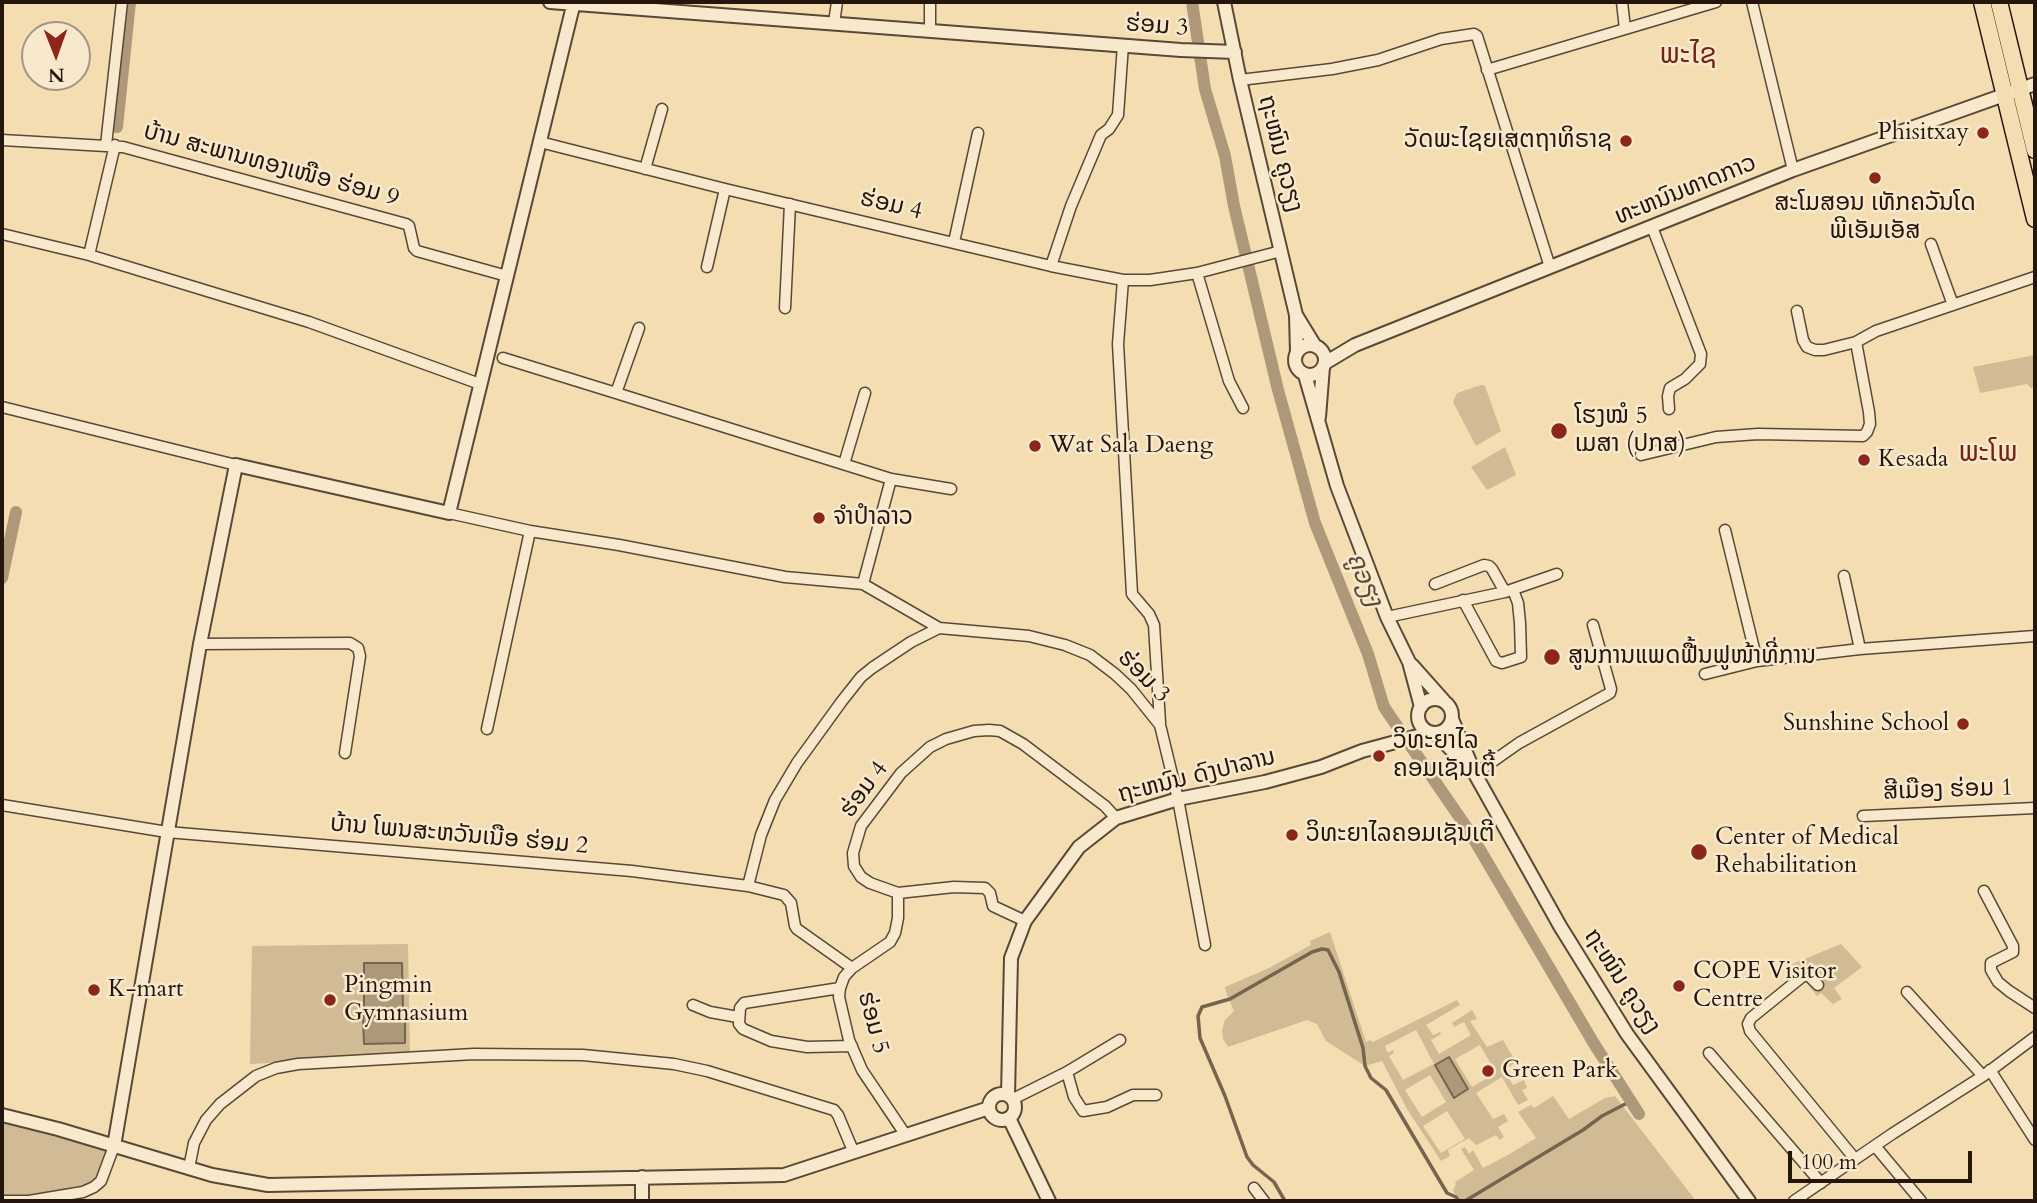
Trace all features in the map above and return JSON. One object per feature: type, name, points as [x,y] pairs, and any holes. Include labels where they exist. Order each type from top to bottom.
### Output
[{"type":"main road","points":[[1982,2],[2035,219]]},
{"type":"main road","points":[[1999,2],[2028,86],[2035,150]]},
{"type":"street","points":[[89,255],[111,145],[122,2]]},
{"type":"street","name":"ຮ່ອມ 3","points":[[550,2],[1123,46],[1235,52]]},
{"type":"street","points":[[834,23],[837,2]]},
{"type":"street","points":[[930,2],[930,30]]},
{"type":"street","name":"ຖະໜົນ ຄູວຽງ","points":[[1224,2],[1276,252],[1296,315],[1317,347]]},
{"type":"street","points":[[1622,2],[1625,29]]},
{"type":"street","points":[[1487,70],[1716,2]]},
{"type":"street","points":[[1753,2],[1793,170]]},
{"type":"street","points":[[449,513],[574,3]]},
{"type":"street","points":[[1240,80],[1332,69],[1378,60],[1441,39],[1474,34],[1477,36],[1550,267]]},
{"type":"street","points":[[1051,265],[1071,206],[1101,135],[1118,115],[1123,46]]},
{"type":"street","name":"ທະຫນົນທາດກາວ","points":[[1355,345],[1793,170],[2028,86]]},
{"type":"street","points":[[645,169],[662,109]]},
{"type":"street","points":[[954,242],[978,133]]},
{"type":"street","name":"ບ້ານ ສະພານທອງເໜືອ ຮ່ອມ 9","points":[[2,139],[111,145],[406,224],[417,250],[508,276]]},
{"type":"street","name":"ຮ່ອມ 4","points":[[540,142],[724,189],[1123,280],[1150,280],[1197,273],[1276,252]]},
{"type":"street","points":[[707,267],[724,189]]},
{"type":"street","points":[[785,308],[790,204]]},
{"type":"street","points":[[1652,227],[1701,354],[1700,364],[1685,379],[1670,388],[1669,409]]},
{"type":"street","points":[[2,234],[89,255],[309,322],[480,384]]},
{"type":"street","points":[[1931,244],[1953,305]]},
{"type":"street","points":[[1197,273],[1229,381],[1243,408]]},
{"type":"street","points":[[1797,311],[1807,347],[1824,350],[1856,342],[1876,331],[2035,277]]},
{"type":"street","points":[[1123,280],[1118,344],[1132,594],[1149,614],[1154,625],[1160,725]]},
{"type":"street","name":"ຖະໜົນ ຄູວຽງ","points":[[1296,315],[1297,353]]},
{"type":"street","points":[[616,393],[639,328]]},
{"type":"street","points":[[1640,455],[1716,438],[1758,434],[1863,436],[1870,424],[1856,342]]},
{"type":"street","points":[[1355,345],[1315,374],[1305,375],[1297,368],[1295,360],[1302,347],[1355,345]]},
{"type":"street","points":[[1317,347],[1325,355],[1324,365]]},
{"type":"street","points":[[503,358],[891,479],[951,489]]},
{"type":"street","name":"ຖະໜົນ ຄູວຽງ","points":[[1318,424],[1324,365]]},
{"type":"street","name":"ຖະໜົນ ຄູວຽງ","points":[[1305,375],[1337,486],[1387,617],[1409,662],[1422,725],[1475,774]]},
{"type":"street","points":[[844,464],[865,393]]},
{"type":"street","points":[[2,407],[236,465],[530,531],[785,577],[863,584],[939,628]]},
{"type":"street","points":[[2,1201],[29,1201],[83,1192],[94,1187],[101,1181],[114,1146],[200,644],[236,465]]},
{"type":"street","points":[[863,584],[891,479]]},
{"type":"street","points":[[1725,530],[1757,661]]},
{"type":"street","points":[[487,729],[530,531]]},
{"type":"street","points":[[1435,584],[1483,565],[1489,566],[1518,604],[1521,657],[1502,663],[1496,661],[1463,600]]},
{"type":"street","points":[[1387,617],[1509,591],[1557,575]]},
{"type":"street","points":[[1844,576],[1860,649]]},
{"type":"street","points":[[1475,774],[1519,743],[1610,693],[1593,625]]},
{"type":"street","points":[[748,886],[761,835],[775,800],[797,763],[842,701],[872,668],[911,642],[939,628]]},
{"type":"street","name":"ຮ່ອມ 3","points":[[939,628],[1029,636],[1065,645],[1090,655],[1131,689],[1160,725],[1178,800],[1205,945]]},
{"type":"street","points":[[1705,674],[1757,661],[1860,649],[2035,636]]},
{"type":"street","points":[[200,644],[350,643],[358,648],[360,656],[345,753]]},
{"type":"street","name":"ຖະໜົນ ຄູວຽງ","points":[[1409,662],[1444,701]]},
{"type":"street","points":[[1427,701],[1444,701],[1451,709],[1452,719],[1448,728],[1422,725],[1427,701]]},
{"type":"street","name":"ຖະໜົນ ຄູວຽງ","points":[[1452,719],[1475,774],[1560,926],[1627,1034],[1749,1201]]},
{"type":"street","name":"ຖະຫນົນ ດົງປາລານ","points":[[1010,1097],[1011,958],[1025,922],[1079,847],[1116,818],[1178,800],[1321,767],[1388,743],[1422,725]]},
{"type":"street","name":"ຮ່ອມ 4","points":[[898,893],[861,877],[854,866],[853,853],[857,836],[861,826],[901,773],[930,747],[946,739],[989,730],[1011,737],[1105,806],[1116,818]]},
{"type":"street","name":"ບ້ານ ໂພນສະຫວັນເນືອ ຮ່ອມ 2","points":[[2,805],[167,832],[632,872],[748,886],[784,895],[791,903],[797,929],[852,968]]},
{"type":"street","name":"ສີເມືອງ ຮ່ອມ 1","points":[[1863,816],[2035,808]]},
{"type":"street","points":[[898,893],[954,887],[985,888],[990,893],[993,906],[1025,922]]},
{"type":"street","points":[[1984,891],[2013,952],[1991,963],[1991,970],[1998,982],[2035,1008]]},
{"type":"street","name":"ຮ່ອມ 5","points":[[898,893],[898,918],[890,942],[852,968],[844,977],[839,997],[852,1046],[863,1070],[905,1135]]},
{"type":"street","points":[[1818,985],[1809,976],[1803,976],[1751,1017],[1748,1024],[1750,1031],[1855,1159]]},
{"type":"street","points":[[840,988],[744,1003],[740,1008],[739,1024],[743,1029],[771,1041],[807,1047],[852,1046]]},
{"type":"street","points":[[1907,992],[1986,1073],[2035,1140]]},
{"type":"street","points":[[692,1005],[710,1012],[738,1017]]},
{"type":"street","points":[[1794,1201],[1986,1073],[2035,1037]]},
{"type":"street","points":[[1010,1097],[1015,1109],[1009,1118],[995,1117],[989,1108],[996,1095],[1010,1097],[1067,1072],[1120,1040]]},
{"type":"street","points":[[1709,1053],[1821,1183]]},
{"type":"street","points":[[189,1168],[194,1143],[206,1120],[220,1104],[256,1076],[276,1068],[299,1064],[474,1054],[583,1055],[674,1064],[707,1071],[834,1110],[854,1153]]},
{"type":"street","points":[[1067,1072],[1074,1097],[1083,1111],[1107,1107],[1133,1095],[1156,1095]]},
{"type":"street","points":[[2,1115],[212,1175],[268,1185],[783,1175],[989,1108]]},
{"type":"street","points":[[1009,1118],[1049,1201]]},
{"type":"street","points":[[1875,1146],[1921,1201]]},
{"type":"street","points":[[642,1177],[642,1201]]},
{"type":"street","points":[[1254,1188],[1264,1201]]},
{"type":"shaded area","points":[[2035,355],[2035,387],[2031,388],[2027,384],[1980,393],[1973,367]]},
{"type":"shaded area","points":[[1485,386],[1501,431],[1476,446],[1453,402],[1457,393]]},
{"type":"shaded area","points":[[1505,447],[1516,475],[1487,490],[1471,467]]},
{"type":"shaded area","points":[[1330,932],[1366,1042],[1373,1042],[1457,1000],[1460,1005],[1426,1025],[1433,1035],[1440,1032],[1441,1034],[1431,1040],[1439,1054],[1471,1035],[1464,1022],[1454,1027],[1452,1023],[1472,1010],[1477,1019],[1470,1021],[1487,1047],[1503,1040],[1516,1062],[1504,1070],[1513,1085],[1524,1080],[1527,1088],[1522,1090],[1528,1100],[1518,1105],[1502,1077],[1476,1093],[1493,1119],[1504,1114],[1508,1121],[1498,1127],[1504,1137],[1500,1140],[1496,1135],[1476,1145],[1469,1138],[1448,1150],[1450,1156],[1441,1161],[1407,1109],[1382,1061],[1365,1066],[1326,1041],[1317,1024],[1307,1020],[1228,1047],[1222,1030],[1225,1020],[1234,1011],[1225,987],[1269,968],[1311,945],[1310,941]],"holes":[[[1416,1030],[1434,1064],[1403,1080],[1389,1056],[1394,1053],[1393,1050],[1388,1053],[1385,1046]],[[1480,1045],[1496,1073],[1472,1087],[1455,1059]],[[1430,1075],[1446,1102],[1422,1117],[1405,1090]],[[1447,1111],[1465,1139],[1441,1153],[1423,1126]]]},
{"type":"shaded area","name":"Pingmin Gymnasium","points":[[408,944],[410,1055],[250,1064],[252,946]]},
{"type":"shaded area","points":[[1841,944],[1862,967],[1834,988],[1842,999],[1833,1004],[1821,993],[1817,996],[1792,964]]},
{"type":"shaded area","points":[[364,963],[402,963],[403,1010],[364,1010]]},
{"type":"shaded area","points":[[363,1016],[405,1016],[405,1043],[364,1044]]},
{"type":"shaded area","points":[[1449,1057],[1468,1089],[1454,1098],[1435,1065]]},
{"type":"shaded area","points":[[1553,1096],[1569,1119],[1605,1098],[1615,1096],[1696,1201],[1459,1201],[1453,1190],[1455,1182],[1474,1170],[1461,1149],[1465,1147],[1469,1154],[1473,1150],[1483,1168],[1508,1155],[1536,1138],[1518,1112],[1531,1105],[1534,1108]]},
{"type":"shaded area","points":[[2,1115],[114,1146],[99,1182],[76,1195],[2,1199]]},
{"type":"waterway","points":[[117,127],[130,2]]},
{"type":"waterway","name":"ຄູວຽງ","points":[[1192,2],[1205,89],[1225,156],[1234,206],[1278,390],[1315,523],[1368,654],[1384,707],[1469,831],[1593,1042],[1639,1114]]},
{"type":"waterway","points":[[2,578],[16,512]]},
{"type":"waterway","points":[[1285,1201],[1274,1182],[1247,1157],[1200,1038],[1198,1016],[1202,1007],[1230,999],[1312,952],[1322,949],[1328,950],[1339,972],[1363,1048],[1365,1066],[1371,1078],[1386,1090],[1447,1193],[1459,1201]]},
{"type":"waterway","points":[[1465,1201],[1602,1116],[1631,1101]]},
{"type":"place","name":"Phisitxay","points":[[1983,133]]},
{"type":"place","name":"ວັດພະໄຊຍເສຕຖາທິຣາຊ","points":[[1626,141]]},
{"type":"place","name":"ສະໂມສອນ ເທັກຄວັນໂດ ພີເອັມເອັສ","points":[[1875,178]]},
{"type":"place","name":"ໂຮງໝໍ 5 ເມສາ (ປກສ)","points":[[1559,431]]},
{"type":"place","name":"Wat Sala Daeng","points":[[1035,446]]},
{"type":"place","name":"Kesada","points":[[1864,460]]},
{"type":"place","name":"ຈຳປຳລາວ","points":[[819,518]]},
{"type":"place","name":"ສູນການແພດຟື້ນຟູໜ້າທີ່ການ","points":[[1552,657]]},
{"type":"place","name":"Sunshine School","points":[[1963,724]]},
{"type":"place","name":"ວິທະຍາໄລ ຄອມເຊັນເຕີ້","points":[[1379,756]]},
{"type":"place","name":"ວິທະຍາໄລຄອມເຊັນເຕີ","points":[[1292,835]]},
{"type":"place","name":"Center of Medical Rehabilitation","points":[[1699,852]]},
{"type":"place","name":"COPE Visitor Centre","points":[[1679,986]]},
{"type":"place","name":"K-mart","points":[[94,990]]},
{"type":"place","name":"Pingmin Gymnasium","points":[[330,1000]]},
{"type":"place","name":"Green Park","points":[[1488,1071]]},
{"type":"district","name":"ພະໄຊ","points":[[1688,57]]},
{"type":"district","name":"ພະໂພ","points":[[1988,455]]}]
